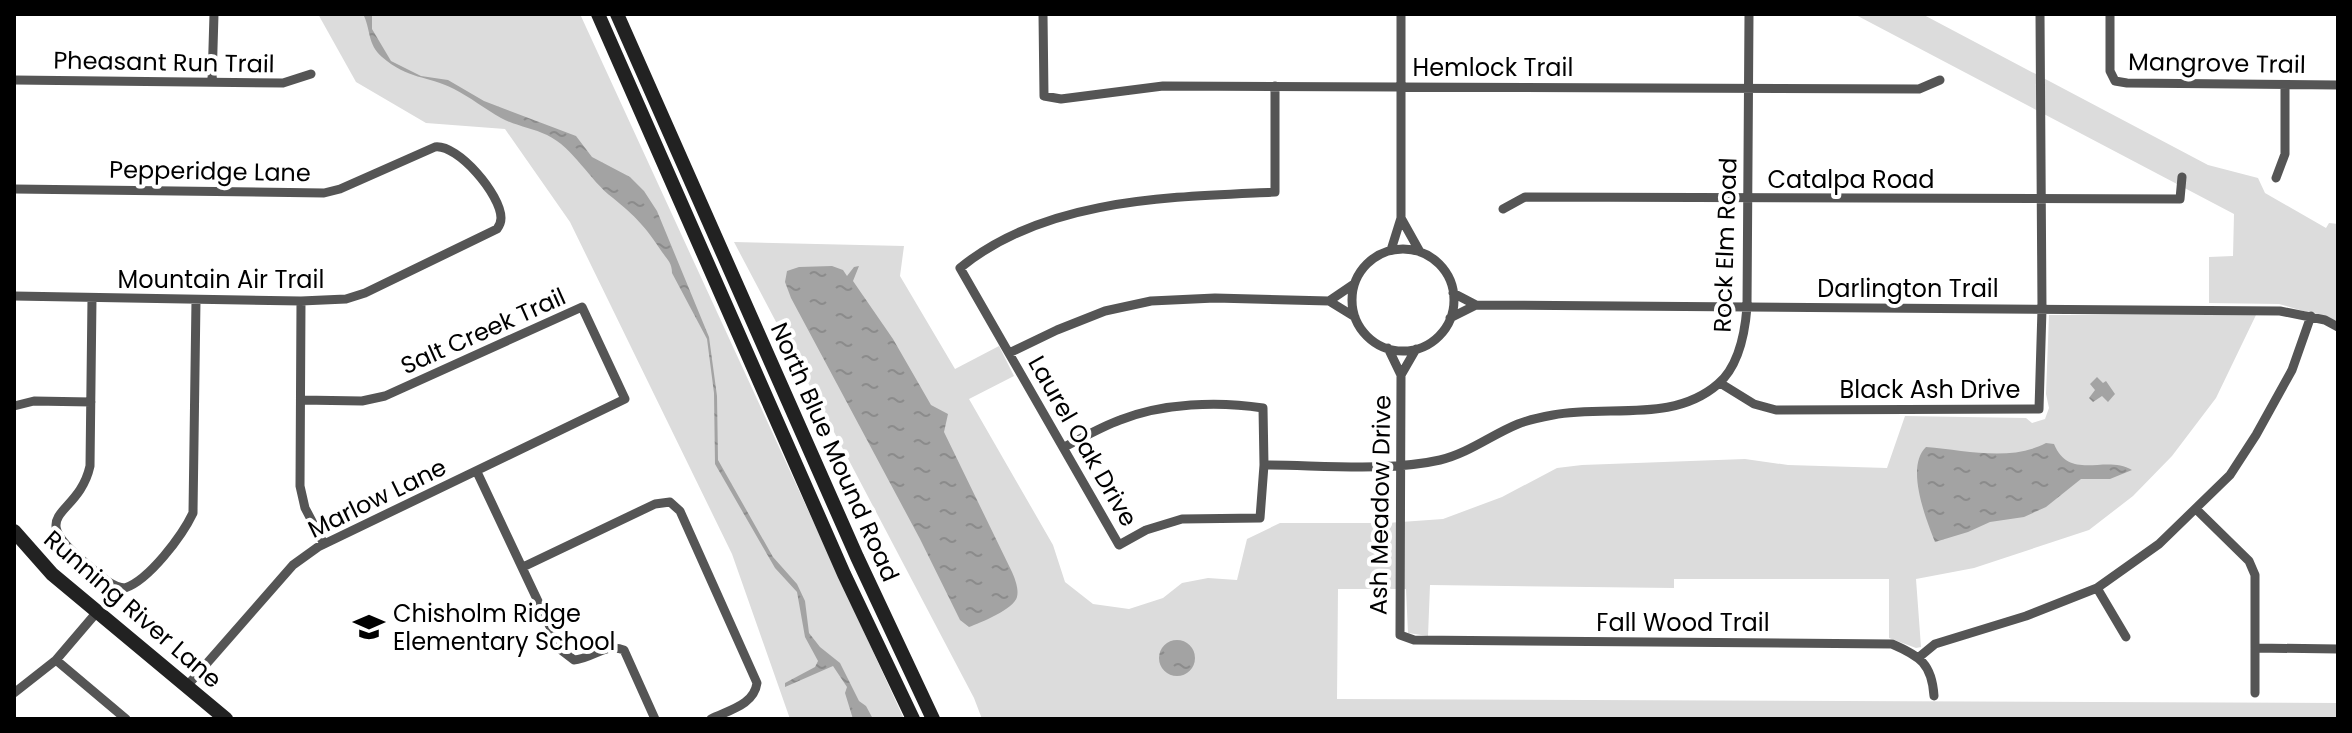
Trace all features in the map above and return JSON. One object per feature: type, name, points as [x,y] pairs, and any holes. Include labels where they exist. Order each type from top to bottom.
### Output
[{"type":"main road","name":"North Blue Mound Road","points":[[598,14],[876,645],[913,719]]},
{"type":"main road","name":"North Blue Mound Road","points":[[617,14],[857,557],[933,719]]},
{"type":"main road","points":[[681,208],[701,201]]},
{"type":"main road","name":"Running River Lane","points":[[17,542],[226,719]]},
{"type":"street","points":[[212,82],[214,14]]},
{"type":"street","name":"Hemlock Trail","points":[[1043,14],[1044,96],[1061,99],[1163,86],[1919,89],[1940,80]]},
{"type":"street","points":[[1391,250],[1401,218],[1401,14]]},
{"type":"street","name":"Rock Elm Road","points":[[1720,383],[1740,349],[1746,330],[1749,14]]},
{"type":"street","name":"Black Ash Drive","points":[[1720,383],[1754,404],[1776,410],[2039,409],[2042,309],[2040,14]]},
{"type":"street","name":"Mangrove Trail","points":[[2110,14],[2110,71],[2115,81],[2338,85]]},
{"type":"street","name":"Pheasant Run Trail","points":[[14,80],[283,83],[311,74]]},
{"type":"street","points":[[2276,178],[2285,154],[2285,85]]},
{"type":"street","name":"Laurel Oak Drive","points":[[1264,465],[1260,518],[1182,519],[1146,530],[1119,545],[960,268],[979,252],[1011,236],[1067,216],[1149,198],[1275,192],[1275,86]]},
{"type":"street","name":"Pepperidge Lane","points":[[14,189],[324,193],[444,146],[453,150],[481,177]]},
{"type":"street","name":"Mountain Air Trail","points":[[14,296],[301,301],[346,299],[365,293],[497,229],[501,214],[481,177]]},
{"type":"street","name":"Catalpa Road","points":[[1503,209],[1525,197],[2180,199],[2182,177]]},
{"type":"street","points":[[1354,284],[1352,306],[1355,317],[1362,331],[1374,341],[1388,348],[1416,349],[1437,337],[1450,318],[1453,293],[1442,268],[1420,252],[1401,218]]},
{"type":"street","points":[[1329,301],[1354,284],[1368,262],[1391,250],[1420,252]]},
{"type":"street","name":"Darlington Trail","points":[[1453,293],[1476,305]]},
{"type":"street","points":[[92,298],[90,466],[87,477],[57,518],[55,526],[62,543],[118,587],[133,585],[141,580],[185,528],[193,513],[196,300]]},
{"type":"street","points":[[1009,353],[1105,311],[1151,301],[1215,298],[1329,301],[1355,317]]},
{"type":"street","points":[[301,301],[300,486],[305,508],[324,544]]},
{"type":"street","name":"Darlington Trail","points":[[1450,318],[1476,305],[2255,310],[2311,316],[2338,327]]},
{"type":"street","name":"Salt Creek Trail","points":[[301,400],[362,401],[385,396],[582,307],[625,399]]},
{"type":"street","points":[[1934,696],[1933,678],[1918,658],[1935,644],[2026,616],[2097,588],[2159,544],[2230,475],[2292,370],[2311,316]]},
{"type":"street","name":"Ash Meadow Drive","points":[[1388,348],[1401,375],[1400,635]]},
{"type":"street","name":"Ash Meadow Drive","points":[[1401,375],[1416,349]]},
{"type":"street","points":[[1064,447],[1122,419],[1168,407],[1257,407],[1263,408],[1264,465],[1401,465],[1442,460],[1518,424],[1556,414],[1671,408],[1720,383]]},
{"type":"street","name":"Marlow Lane","points":[[187,686],[293,565],[324,544],[625,399]]},
{"type":"street","points":[[14,406],[34,401],[91,402]]},
{"type":"street","points":[[477,472],[561,650],[567,657],[582,659],[609,647],[624,650],[655,719]]},
{"type":"street","points":[[523,567],[655,504],[670,502],[680,511],[757,683],[754,696],[747,702],[711,719]]},
{"type":"street","points":[[2196,509],[2249,561],[2255,575],[2255,693]]},
{"type":"street","points":[[2097,588],[2126,637]]},
{"type":"street","points":[[14,693],[56,660],[97,612]]},
{"type":"street","name":"Fall Wood Trail","points":[[1400,635],[1414,640],[1892,644],[1912,652],[1918,658]]},
{"type":"street","points":[[2255,648],[2338,649]]},
{"type":"street","points":[[56,660],[126,719]]},
{"type":"shaded area","points":[[318,14],[580,14],[904,719],[790,719],[732,554],[570,222],[505,129],[426,123],[356,82]]},
{"type":"shaded area","points":[[1854,14],[1922,14],[2208,165],[2258,178],[2265,193],[2326,228],[2329,223],[2338,224],[2338,321],[2279,304],[2209,303],[2209,257],[2233,256],[2234,214]]},
{"type":"shaded area","points":[[734,242],[904,246],[900,276],[955,369],[999,346],[1014,376],[969,399],[1053,545],[1065,582],[1093,604],[1129,609],[1163,598],[1182,583],[1208,578],[1237,580],[1247,539],[1280,523],[1387,523],[1443,519],[1502,497],[1557,468],[1745,459],[1788,465],[1887,468],[1905,416],[2026,418],[2032,423],[2045,419],[2049,408],[2046,394],[2049,315],[2256,315],[2216,398],[2172,456],[2133,496],[2089,530],[1974,568],[1916,579],[1921,647],[1889,638],[1889,579],[1674,579],[1674,588],[1430,585],[1428,636],[1408,633],[1406,589],[1338,589],[1337,699],[2338,703],[2338,719],[982,719],[974,698]]},
{"type":"water","points":[[363,14],[372,14],[372,29],[391,61],[421,76],[448,80],[484,101],[576,136],[592,157],[630,177],[644,191],[657,211],[709,337],[717,396],[718,460],[773,557],[797,584],[805,601],[809,633],[820,647],[840,663],[859,701],[866,706],[873,719],[853,719],[845,693],[847,687],[833,666],[785,687],[785,683],[815,667],[818,661],[805,637],[797,592],[775,568],[715,464],[714,393],[707,339],[672,273],[669,261],[634,217],[604,191],[557,141],[507,121],[454,89],[409,74],[392,64],[374,47]]},
{"type":"water","points":[[832,266],[843,270],[847,276],[854,267],[859,266],[853,281],[893,339],[931,405],[948,414],[944,432],[1013,575],[1017,591],[1015,602],[969,627],[960,620],[791,298],[785,282],[787,271],[799,267]]},
{"type":"water","points":[[2097,377],[2103,383],[2106,381],[2115,394],[2108,402],[2102,396],[2093,402],[2089,398],[2095,390],[2090,384]]},
{"type":"water","points":[[2046,443],[2054,444],[2069,462],[2122,466],[2132,470],[2110,479],[2081,479],[2046,507],[2024,517],[1990,522],[1935,542],[1917,480],[1920,456],[1926,447],[2002,453],[2032,449]]},
{"type":"water","points":[[1177,640],[1190,645],[1195,658],[1190,671],[1177,676],[1164,671],[1159,658],[1164,645]]},
{"type":"place","name":"Chisholm Ridge Elementary School","points":[[369,627]]}]
